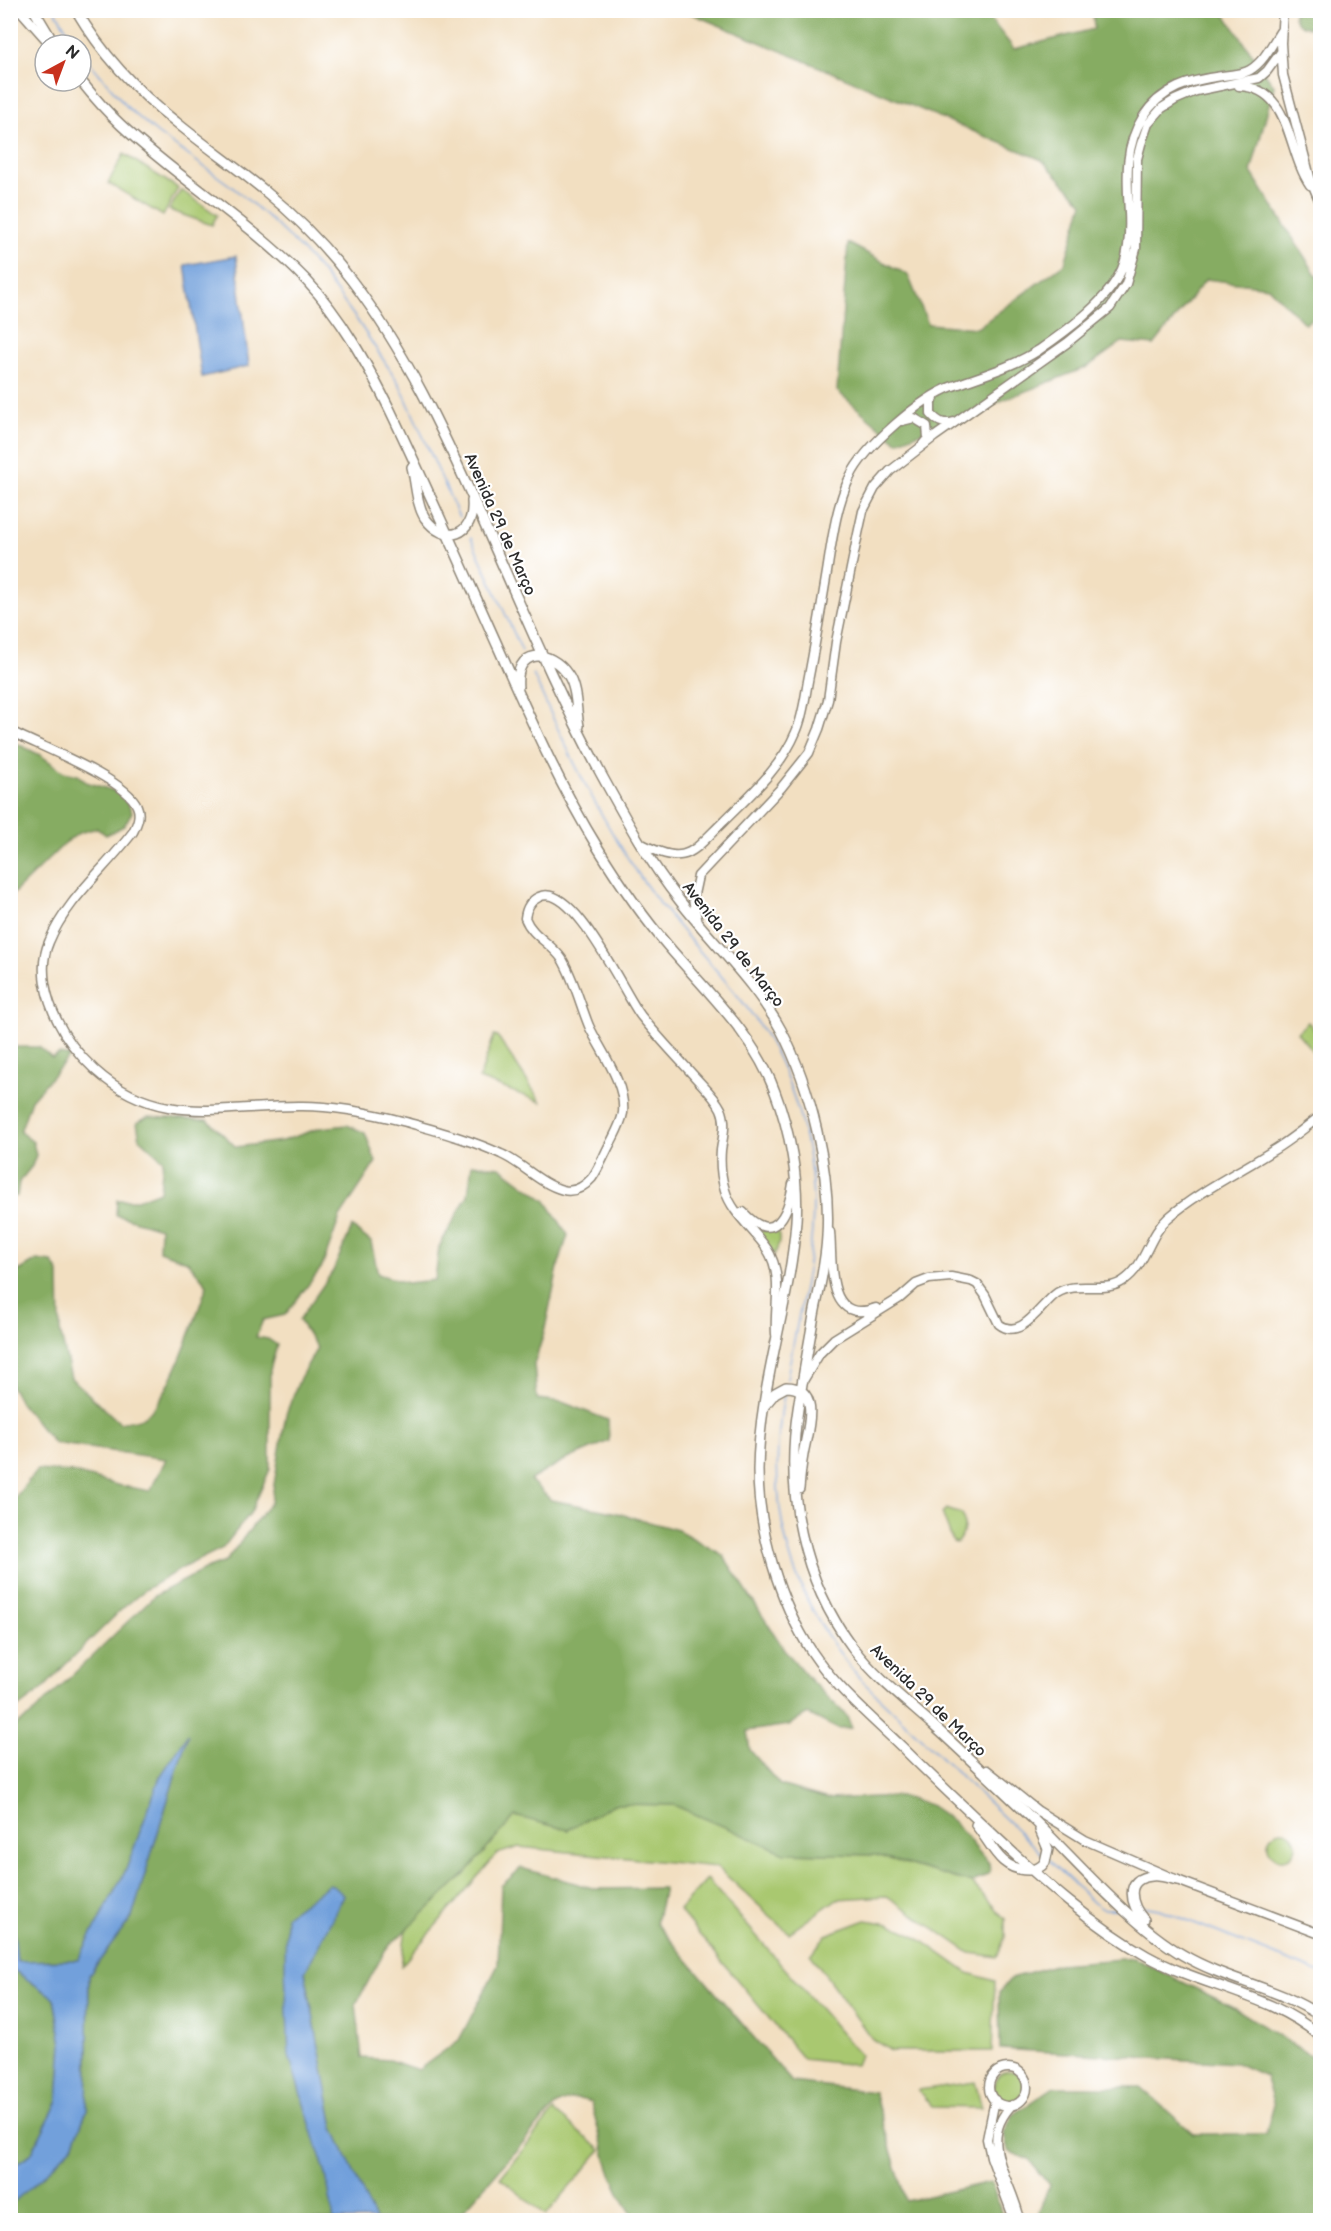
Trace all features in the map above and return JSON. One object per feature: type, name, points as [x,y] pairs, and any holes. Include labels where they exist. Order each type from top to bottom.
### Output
[{"type":"main road","points":[[20,10],[42,33]]},
{"type":"main road","points":[[34,10],[46,33]]},
{"type":"main road","name":"Avenida 29 de Março","points":[[76,10],[104,51],[135,86],[179,126],[285,208],[338,263],[378,318],[423,390],[582,737],[640,843],[667,884],[756,992],[776,1021],[789,1046],[814,1122],[825,1178],[828,1216],[825,1260],[794,1445],[797,1511],[811,1569],[838,1626],[869,1666],[1159,1938],[1200,1964],[1286,1996],[1320,2016]]},
{"type":"main road","points":[[1283,10],[1281,52],[1287,92],[1315,192]]},
{"type":"main road","points":[[640,843],[671,857],[682,857],[689,853],[697,848],[751,794],[780,761],[797,731],[816,642],[841,497],[851,473],[865,454],[898,422],[943,390],[1013,365],[1039,349],[1098,302],[1119,275],[1125,259],[1129,216],[1126,163],[1143,115],[1169,90],[1183,83],[1246,72],[1254,68],[1263,59],[1282,29]]},
{"type":"main road","points":[[700,926],[693,899],[698,876],[781,788],[808,753],[819,729],[828,700],[836,642],[863,511],[875,488],[890,471],[1067,343],[1110,308],[1126,284],[1137,249],[1137,159],[1149,124],[1162,108],[1175,99],[1196,91],[1259,78],[1281,52]]},
{"type":"main road","points":[[1227,86],[1259,89],[1278,106],[1301,172],[1320,202]]},
{"type":"main road","points":[[91,93],[135,138],[259,235],[308,282],[339,319],[379,389],[407,447],[519,695],[569,797],[610,868],[646,919],[727,1014],[760,1058],[773,1085],[782,1113],[797,1204],[795,1230],[764,1407],[758,1471],[761,1513],[774,1571],[811,1650],[826,1670],[943,1787],[979,1827],[1002,1861],[1017,1869],[1034,1869],[1045,1862],[1048,1855],[1046,1843],[1035,1821]]},
{"type":"main road","points":[[943,390],[931,402],[931,414],[940,422],[948,424],[958,421]]},
{"type":"main road","points":[[898,422],[914,418],[927,426],[928,438],[919,449]]},
{"type":"main road","points":[[407,447],[422,512],[430,524],[447,534],[462,532],[469,524],[472,495]]},
{"type":"main road","points":[[519,695],[518,676],[522,663],[532,656],[545,657],[561,667],[571,679],[582,737]]},
{"type":"main road","points":[[10,731],[110,779],[129,794],[139,811],[133,832],[57,926],[48,943],[44,967],[49,1001],[66,1038],[98,1072],[130,1096],[160,1106],[198,1110],[300,1106],[362,1112],[416,1125],[500,1153],[546,1182],[563,1190],[575,1191],[583,1187],[595,1173],[621,1121],[623,1106],[619,1087],[590,1028],[561,957],[534,932],[525,918],[526,912],[538,897],[549,895],[562,900],[575,913],[600,947],[639,1014],[722,1111],[725,1126],[722,1179],[730,1202],[768,1250],[774,1265],[777,1281],[776,1338]]},
{"type":"main road","points":[[828,1216],[834,1287],[842,1303],[855,1310],[866,1311],[878,1307],[929,1279],[951,1277],[971,1281],[981,1289],[999,1324],[1009,1329],[1021,1326],[1051,1298],[1066,1288],[1108,1286],[1124,1281],[1138,1266],[1156,1230],[1175,1212],[1272,1152],[1320,1116]]},
{"type":"main road","points":[[722,1179],[742,1212],[755,1223],[770,1226],[784,1217],[790,1203],[794,1178]]},
{"type":"main road","points":[[802,1387],[820,1353],[834,1338],[900,1298],[910,1289]]},
{"type":"main road","points":[[764,1407],[770,1397],[780,1389],[802,1387]]},
{"type":"main road","points":[[797,1511],[802,1457],[811,1419],[809,1404],[802,1387]]},
{"type":"main road","points":[[936,1728],[1020,1798],[1058,1825],[1085,1840],[1177,1880],[1320,1934]]},
{"type":"main road","points":[[1034,1869],[1104,1928],[1145,1954],[1182,1974],[1277,2008],[1298,2019],[1320,2036]]},
{"type":"main road","points":[[1159,1938],[1133,1904],[1133,1889],[1140,1879],[1151,1876],[1177,1880]]},
{"type":"main road","points":[[1012,2220],[987,2139],[995,2100],[990,2087],[993,2076],[1001,2069],[1016,2070],[1025,2077],[1027,2089],[1023,2098],[1004,2114],[996,2130],[996,2145],[1020,2220]]},
{"type":"main road","points":[[995,2100],[1005,2105],[1012,2105]]},
{"type":"green space","points":[[685,11],[984,11],[1014,49],[1094,29],[1093,11],[1219,11],[1226,16],[1274,86],[1251,172],[1320,281],[1320,312],[1305,324],[1268,287],[1206,279],[1154,345],[1122,342],[1087,367],[897,442],[837,391],[848,243],[908,275],[928,324],[977,328],[1065,263],[1083,203],[1042,160]]},
{"type":"green space","points":[[1294,11],[1320,18],[1320,28],[1302,26],[1296,20]]},
{"type":"green space","points":[[124,154],[178,188],[163,216],[108,183]]},
{"type":"green space","points":[[181,190],[217,215],[212,225],[169,210]]},
{"type":"green space","points":[[10,740],[40,755],[64,772],[78,775],[86,782],[118,792],[125,798],[132,812],[124,826],[106,835],[97,828],[79,833],[64,844],[11,896]]},
{"type":"green space","points":[[1308,1022],[1320,1037],[1320,1047],[1314,1053],[1297,1032]]},
{"type":"green space","points":[[494,1036],[498,1037],[541,1102],[479,1079]]},
{"type":"green space","points":[[11,1047],[39,1047],[52,1058],[60,1054],[70,1056],[31,1100],[20,1132],[33,1142],[36,1155],[32,1166],[19,1182],[17,1196],[11,1197]]},
{"type":"green space","points":[[148,1117],[208,1120],[236,1147],[282,1141],[320,1128],[347,1125],[365,1133],[376,1162],[340,1217],[322,1267],[285,1315],[263,1320],[256,1337],[268,1339],[277,1345],[270,1370],[270,1469],[251,1512],[223,1548],[146,1589],[123,1608],[43,1689],[11,1713],[11,1503],[37,1470],[71,1472],[117,1485],[150,1491],[166,1459],[54,1443],[21,1404],[11,1386],[11,1264],[19,1271],[37,1260],[52,1262],[59,1272],[60,1331],[71,1378],[120,1423],[141,1418],[153,1409],[163,1395],[181,1357],[207,1285],[187,1261],[159,1251],[160,1228],[116,1215],[117,1200],[137,1200],[160,1191],[163,1160],[140,1139],[137,1123]]},
{"type":"green space","points":[[472,1164],[500,1167],[546,1201],[568,1235],[534,1364],[537,1399],[562,1402],[608,1420],[609,1441],[561,1462],[530,1480],[551,1500],[613,1512],[678,1530],[723,1555],[784,1649],[811,1681],[846,1715],[852,1728],[838,1729],[808,1714],[789,1725],[747,1731],[750,1750],[780,1785],[828,1799],[899,1796],[930,1805],[955,1823],[989,1864],[990,1873],[972,1883],[876,1855],[785,1853],[674,1805],[614,1804],[568,1830],[515,1816],[466,1873],[386,1949],[356,2004],[362,2058],[389,2060],[418,2070],[459,2040],[498,1965],[501,1886],[521,1868],[596,1889],[664,1888],[656,1923],[792,2082],[874,2092],[906,2201],[991,2182],[1002,2215],[1001,2220],[637,2220],[627,2207],[613,2179],[591,2103],[577,2099],[555,2106],[455,2220],[375,2220],[334,2128],[305,1972],[344,1895],[286,1916],[334,2220],[11,2220],[10,2204],[41,2178],[73,2145],[87,2110],[89,1975],[132,1917],[187,1737],[160,1777],[126,1870],[78,1960],[16,1961],[10,1903],[11,1728],[29,1717],[154,1596],[206,1569],[225,1562],[271,1502],[286,1414],[300,1378],[317,1348],[299,1320],[333,1271],[352,1227],[371,1242],[378,1274],[407,1283],[435,1280],[439,1247],[468,1195]]},
{"type":"green space","points":[[776,1228],[779,1242],[774,1255],[756,1230]]},
{"type":"green space","points":[[946,1509],[962,1514],[963,1517],[963,1534],[957,1543],[953,1542],[942,1513]]},
{"type":"green space","points":[[614,1804],[674,1805],[785,1853],[876,1855],[972,1883],[1005,1919],[1005,1937],[997,1957],[970,1953],[887,1896],[837,1899],[789,1933],[717,1867],[519,1847],[497,1854],[401,1966],[406,1929],[466,1873],[515,1816],[568,1830]]},
{"type":"green space","points":[[1282,1831],[1292,1835],[1296,1845],[1292,1855],[1282,1859],[1272,1855],[1268,1845],[1272,1835]]},
{"type":"green space","points":[[707,1879],[860,2055],[856,2065],[803,2059],[679,1910]]},
{"type":"green space","points":[[866,1920],[890,1924],[914,1935],[968,1973],[995,1981],[992,2051],[891,2051],[872,2039],[811,1955],[826,1935]]},
{"type":"green space","points":[[1134,1958],[1235,2008],[1320,2062],[1320,2220],[1036,2220],[1049,2185],[1029,2160],[1008,2151],[1004,2133],[1013,2115],[1054,2087],[1140,2087],[1194,2134],[1266,2134],[1274,2105],[1265,2076],[1236,2063],[1000,2049],[999,1993],[1011,1978],[1058,1964]]},
{"type":"green space","points":[[11,1968],[54,1998],[62,2044],[58,2101],[31,2154],[11,2167]]},
{"type":"green space","points":[[1009,2071],[1020,2075],[1024,2086],[1020,2097],[1009,2101],[998,2097],[994,2086],[998,2075]]},
{"type":"green space","points":[[975,2082],[982,2108],[932,2107],[918,2090]]},
{"type":"green space","points":[[554,2111],[601,2150],[546,2215],[500,2178]]},
{"type":"water","points":[[236,256],[249,366],[202,377],[185,265]]},
{"type":"water","points":[[188,1734],[132,1917],[89,1975],[87,2110],[73,2145],[41,2178],[11,2204],[11,2167],[31,2154],[58,2101],[62,2044],[54,1998],[11,1968],[11,1903],[17,1961],[78,1960],[126,1870],[160,1777]]},
{"type":"water","points":[[330,1884],[344,1895],[305,1972],[334,2128],[375,2220],[334,2220],[326,2175],[289,2056],[285,1968],[286,1916]]},
{"type":"waterway","points":[[55,10],[69,33]]},
{"type":"waterway","points":[[93,66],[128,108],[157,133],[231,186],[268,217],[321,271],[400,385],[459,517]]},
{"type":"waterway","points":[[471,538],[522,651]]},
{"type":"waterway","points":[[533,674],[582,778],[625,854],[666,911],[745,1005],[760,1026],[785,1073],[808,1152],[813,1204],[807,1270],[787,1379]]},
{"type":"waterway","points":[[784,1395],[777,1475],[780,1512],[788,1548],[800,1582],[816,1616],[837,1649],[862,1681],[1043,1855]]},
{"type":"waterway","points":[[1049,1860],[1094,1903],[1103,1909],[1117,1909]]},
{"type":"waterway","points":[[1142,1906],[1159,1909],[1320,1973]]}]
